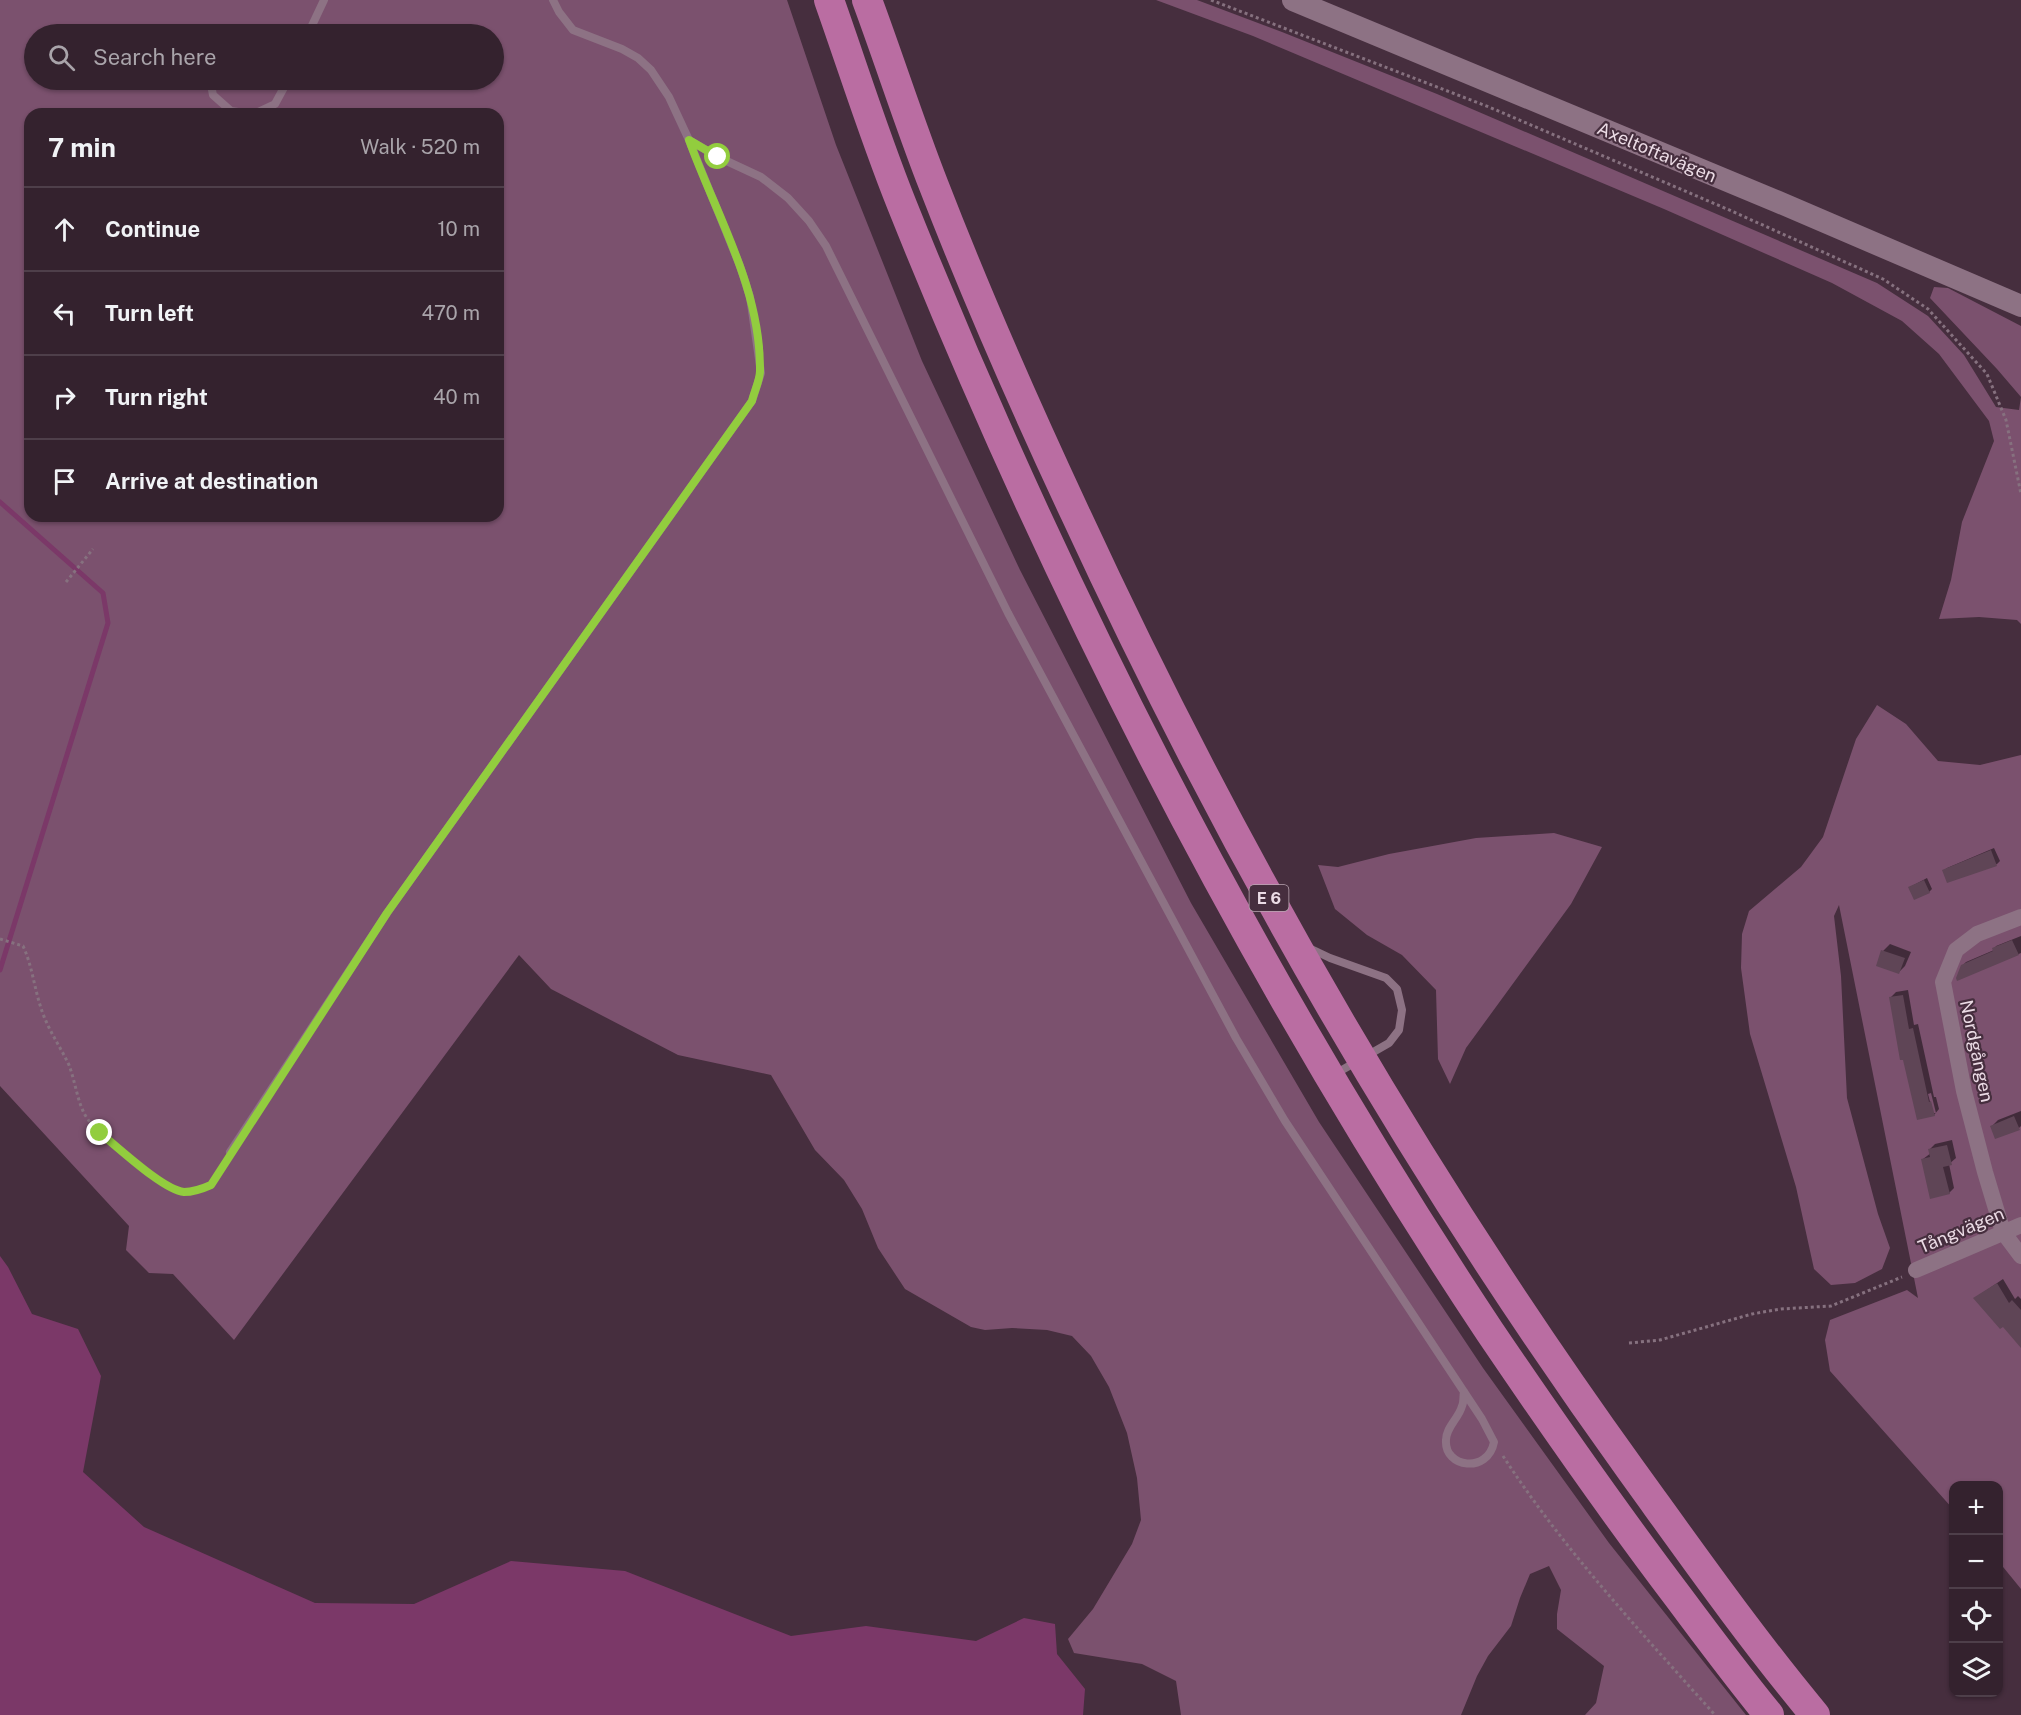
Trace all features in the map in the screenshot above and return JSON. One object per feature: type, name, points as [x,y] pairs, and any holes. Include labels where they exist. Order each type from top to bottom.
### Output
[{"type":"highway","name":"E 6","points":[[829,0],[900,200],[993,425],[1077,605],[1201,849],[1330,1077],[1427,1236],[1541,1408],[1651,1561],[1769,1715]]},
{"type":"highway","name":"E 6","points":[[867,0],[934,187],[1028,413],[1127,626],[1234,835],[1362,1059],[1461,1221],[1574,1391],[1775,1667],[1815,1715]]},
{"type":"main road","name":"Axeltoftavägen","points":[[1293,0],[1765,196],[2021,306]]},
{"type":"street","name":"Nordgången","points":[[2003,1232],[1964,1091],[1943,982],[1956,950],[1977,933],[2021,917]]},
{"type":"street","name":"Tångvägen","points":[[1916,1270],[2021,1225]]},
{"type":"street","points":[[2003,1232],[2021,1256]]},
{"type":"lane","points":[[313,24],[324,0]]},
{"type":"lane","points":[[230,1152],[387,913],[752,401],[760,373],[750,297],[740,266],[669,97],[651,70],[638,58],[622,49],[573,30],[553,0]]},
{"type":"lane","points":[[212,90],[213,95],[228,108]]},
{"type":"lane","points":[[267,108],[275,104],[283,90]]},
{"type":"lane","points":[[689,140],[718,157],[761,177],[788,198],[809,221],[826,246],[1008,613],[1236,1038],[1285,1121],[1464,1392],[1494,1442],[1492,1453],[1486,1459],[1476,1463],[1464,1464],[1448,1453],[1446,1440],[1449,1428],[1462,1406],[1464,1392]]},
{"type":"lane","points":[[1291,938],[1330,958],[1386,978],[1397,989],[1402,1010],[1398,1030],[1389,1042],[1330,1077]]},
{"type":"path","points":[[1211,0],[1500,111],[1883,279],[1928,309],[1987,374],[2006,420],[2021,494]]},
{"type":"path","points":[[66,582],[93,549]]},
{"type":"path","points":[[0,939],[23,946],[42,1011],[69,1065],[84,1114],[100,1133],[163,1183],[181,1192],[195,1192],[211,1185],[223,1168],[230,1152]]},
{"type":"path","points":[[1629,1343],[1660,1340],[1752,1314],[1781,1309],[1831,1306],[1862,1295],[1916,1270]]},
{"type":"path","points":[[1494,1442],[1550,1523],[1607,1593],[1715,1715]]},
{"type":"shaded area","points":[[0,0],[787,0],[836,145],[922,361],[1020,570],[1191,903],[1319,1122],[1483,1368],[1609,1543],[1746,1715],[1585,1715],[1596,1703],[1604,1666],[1557,1629],[1561,1590],[1549,1566],[1530,1574],[1511,1626],[1488,1656],[1461,1715],[1181,1715],[1176,1681],[1142,1664],[1074,1653],[1068,1639],[1093,1609],[1132,1544],[1141,1520],[1137,1478],[1127,1433],[1109,1387],[1091,1356],[1072,1336],[1047,1330],[1012,1328],[985,1330],[971,1327],[905,1289],[878,1248],[862,1209],[844,1180],[815,1150],[771,1075],[678,1055],[551,989],[519,955],[234,1340],[173,1274],[149,1273],[126,1250],[129,1226],[0,1086]]},
{"type":"shaded area","points":[[1156,0],[1197,0],[1437,94],[1877,283],[1928,316],[1964,355],[1996,407],[2019,410],[2021,397],[2021,624],[2017,620],[1979,617],[1939,619],[1951,580],[1962,522],[1994,441],[1989,421],[1939,354],[1902,321],[1832,283],[1664,209],[1253,36]]},
{"type":"shaded area","points":[[1934,287],[1948,288],[2021,326],[2021,397],[1930,298]]},
{"type":"shaded area","points":[[1877,705],[1906,724],[1938,761],[1980,765],[2021,755],[2021,1589],[2003,1567],[2003,1481],[1949,1481],[1949,1505],[1830,1371],[1825,1340],[1830,1320],[1907,1290],[1918,1298],[1839,905],[1834,916],[1841,976],[1847,1098],[1878,1214],[1890,1248],[1882,1269],[1855,1283],[1831,1285],[1814,1269],[1796,1187],[1750,1034],[1741,968],[1742,934],[1749,911],[1801,867],[1823,837],[1856,739]]},
{"type":"shaded area","points":[[1554,833],[1602,847],[1571,904],[1466,1048],[1450,1084],[1438,1059],[1436,990],[1402,955],[1367,935],[1335,909],[1318,865],[1338,867],[1389,854],[1476,838]]},
{"type":"shaded area","points":[[0,1256],[32,1314],[78,1329],[101,1376],[83,1472],[144,1527],[315,1603],[414,1604],[511,1561],[625,1571],[791,1636],[866,1626],[976,1641],[1024,1618],[1055,1624],[1057,1654],[1085,1689],[1083,1715],[0,1715]]},
{"type":"building","points":[[1991,850],[1997,866],[1947,883],[1942,870]]},
{"type":"building","points":[[1924,880],[1930,893],[1914,900],[1908,887]]},
{"type":"building","points":[[2012,940],[2019,955],[1957,981],[1961,965]]},
{"type":"building","points":[[1881,950],[1905,958],[1899,974],[1876,966]]},
{"type":"building","points":[[1903,995],[1909,1029],[1913,1028],[1929,1102],[1931,1101],[1935,1116],[1917,1120],[1903,1060],[1900,1060],[1889,997]]},
{"type":"building","points":[[2014,1116],[2020,1130],[1995,1139],[1990,1126]]},
{"type":"building","points":[[1947,1145],[1952,1165],[1943,1167],[1950,1194],[1930,1199],[1921,1159],[1930,1157],[1928,1149]]},
{"type":"building","points":[[1997,1283],[2009,1303],[2012,1300],[2021,1310],[2021,1348],[2003,1327],[2000,1329],[1973,1298]]},
{"type":"waterway","points":[[0,502],[103,593],[108,623],[0,970]]},
{"type":"route","points":[[100,1133],[163,1183],[181,1192],[195,1192],[211,1185],[223,1168],[230,1152],[387,913],[752,401],[760,373],[756,328],[750,297],[740,266],[689,140],[718,157]]}]
